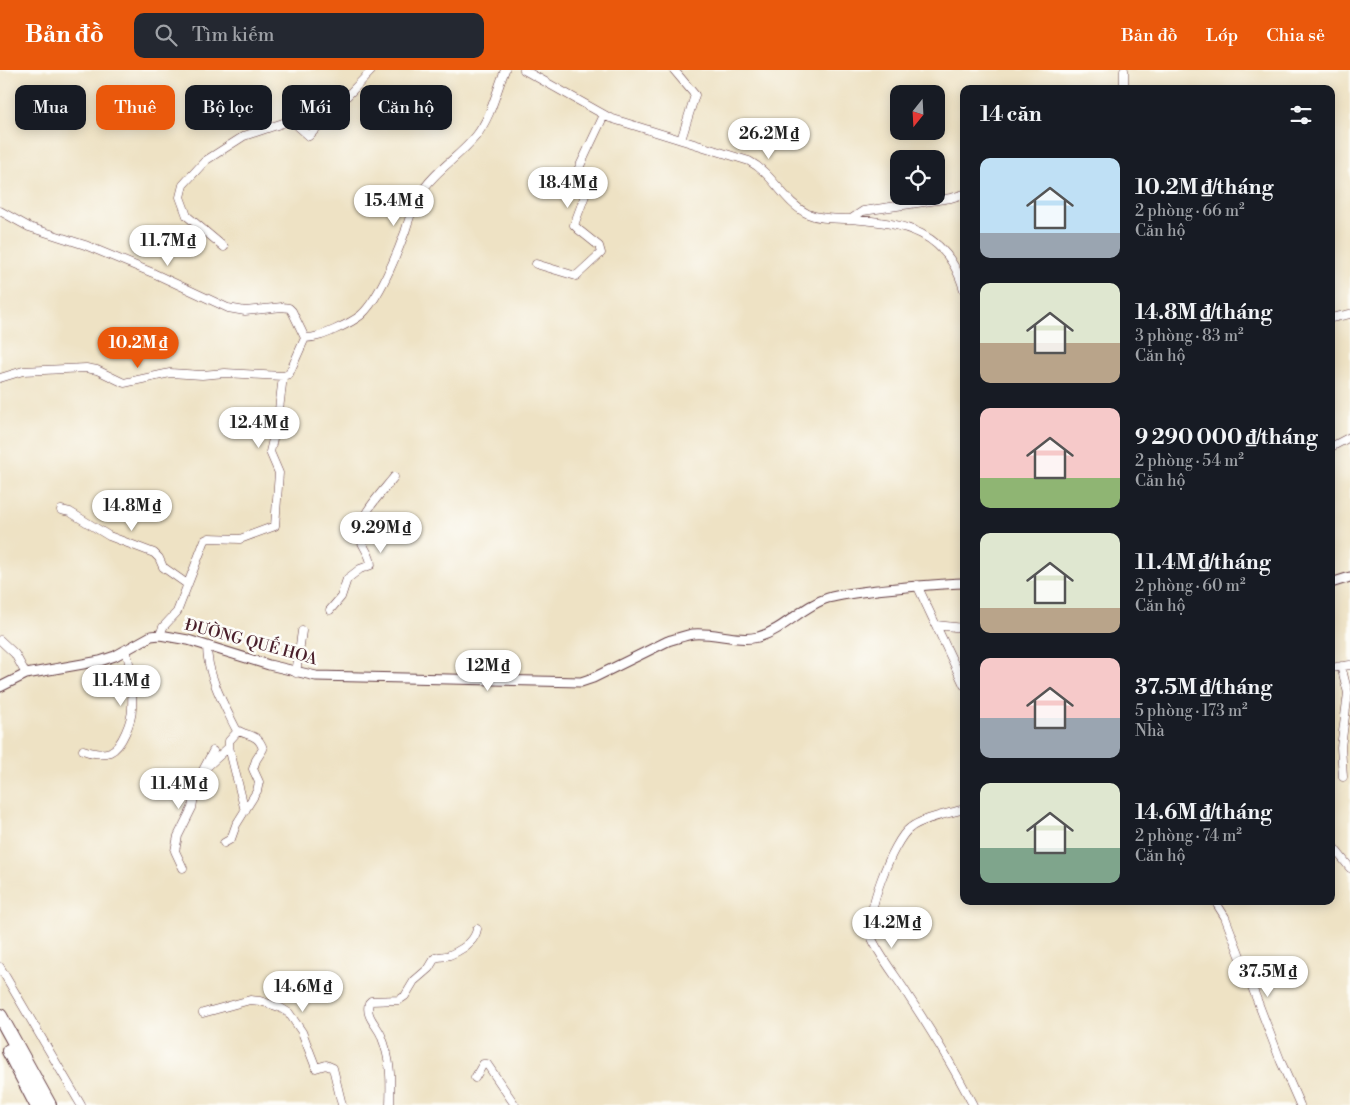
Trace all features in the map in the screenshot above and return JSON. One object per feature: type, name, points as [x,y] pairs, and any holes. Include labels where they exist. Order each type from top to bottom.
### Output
[{"type":"highway","points":[[0,1016],[49,1105]]},
{"type":"highway","points":[[0,1035],[37,1105]]},
{"type":"street","points":[[224,247],[186,216],[180,191],[192,173],[205,161],[244,136],[289,121],[309,136],[372,70]]},
{"type":"street","points":[[305,338],[319,336],[341,327],[357,318],[368,308],[391,266],[416,201],[439,171],[458,155],[478,132],[494,102],[505,70]]},
{"type":"street","points":[[524,70],[604,115],[749,161],[764,171],[790,202],[811,215],[819,218],[851,219],[899,225],[920,232],[943,250],[960,277]]},
{"type":"street","points":[[674,70],[695,95],[681,140]]},
{"type":"street","points":[[1124,70],[1124,85]]},
{"type":"street","points":[[536,264],[576,276],[601,253],[599,246],[574,225],[588,190],[578,170],[604,115]]},
{"type":"street","points":[[851,219],[863,211],[960,195]]},
{"type":"street","points":[[0,211],[29,227],[85,245],[153,272],[228,308],[245,312],[282,307],[289,308],[305,338],[289,374],[283,376],[233,373],[202,375],[170,373],[124,383],[97,370],[86,368],[24,371],[0,378]]},
{"type":"street","points":[[1335,317],[1350,314]]},
{"type":"street","points":[[160,635],[163,627],[177,612],[205,540],[209,538],[240,539],[275,526],[279,473],[270,452],[278,418],[283,376]]},
{"type":"street","points":[[1335,445],[1350,437]]},
{"type":"street","points":[[330,610],[341,597],[347,579],[360,569],[371,565],[370,555],[359,535],[360,529],[364,517],[394,477]]},
{"type":"street","points":[[61,510],[70,512],[109,536],[154,553],[159,558],[163,567],[187,584]]},
{"type":"street","points":[[1335,582],[1350,578]]},
{"type":"street","name":"ĐƯỜNG QUẾ HOA","points":[[0,687],[26,674],[85,665],[108,658],[151,636],[160,635],[188,640],[296,672],[316,676],[580,682],[593,678],[679,637],[694,634],[758,637],[828,598],[917,585],[960,583]]},
{"type":"street","points":[[917,585],[960,676]]},
{"type":"street","points":[[936,625],[960,628]]},
{"type":"street","points":[[296,672],[302,631]]},
{"type":"street","points":[[0,640],[15,654],[26,674]]},
{"type":"street","points":[[207,646],[207,660],[210,672],[238,731],[254,736],[260,741],[263,749],[253,769],[259,782],[257,791],[236,824],[230,840],[224,843]]},
{"type":"street","points":[[83,750],[93,753],[109,753],[118,745],[129,725],[132,709],[132,675],[126,649]]},
{"type":"street","points":[[1341,666],[1348,693],[1341,747],[1343,777]]},
{"type":"street","points":[[1335,667],[1350,666]]},
{"type":"street","points":[[238,731],[229,741],[229,747],[245,811]]},
{"type":"street","points":[[203,770],[229,747]]},
{"type":"street","points":[[183,868],[175,852],[178,836],[192,808],[195,790],[213,751]]},
{"type":"street","points":[[960,810],[919,823],[911,827],[900,838],[894,848],[873,905],[869,927],[874,943],[924,1019],[973,1105]]},
{"type":"street","points":[[1335,849],[1350,868]]},
{"type":"street","points":[[1218,905],[1225,917],[1300,1105]]},
{"type":"street","points":[[390,1105],[391,1072],[380,1034],[368,1012],[369,1003],[371,1001],[399,1000],[403,998],[414,981],[429,968],[436,958],[451,955],[467,945],[474,939],[478,928]]},
{"type":"street","points":[[0,966],[81,1105]]},
{"type":"street","points":[[203,1013],[250,1000],[268,1003],[289,1014],[302,1032],[316,1068],[326,1065],[333,1068],[342,1105]]},
{"type":"street","points":[[475,1078],[483,1064],[487,1064],[515,1105]]}]
